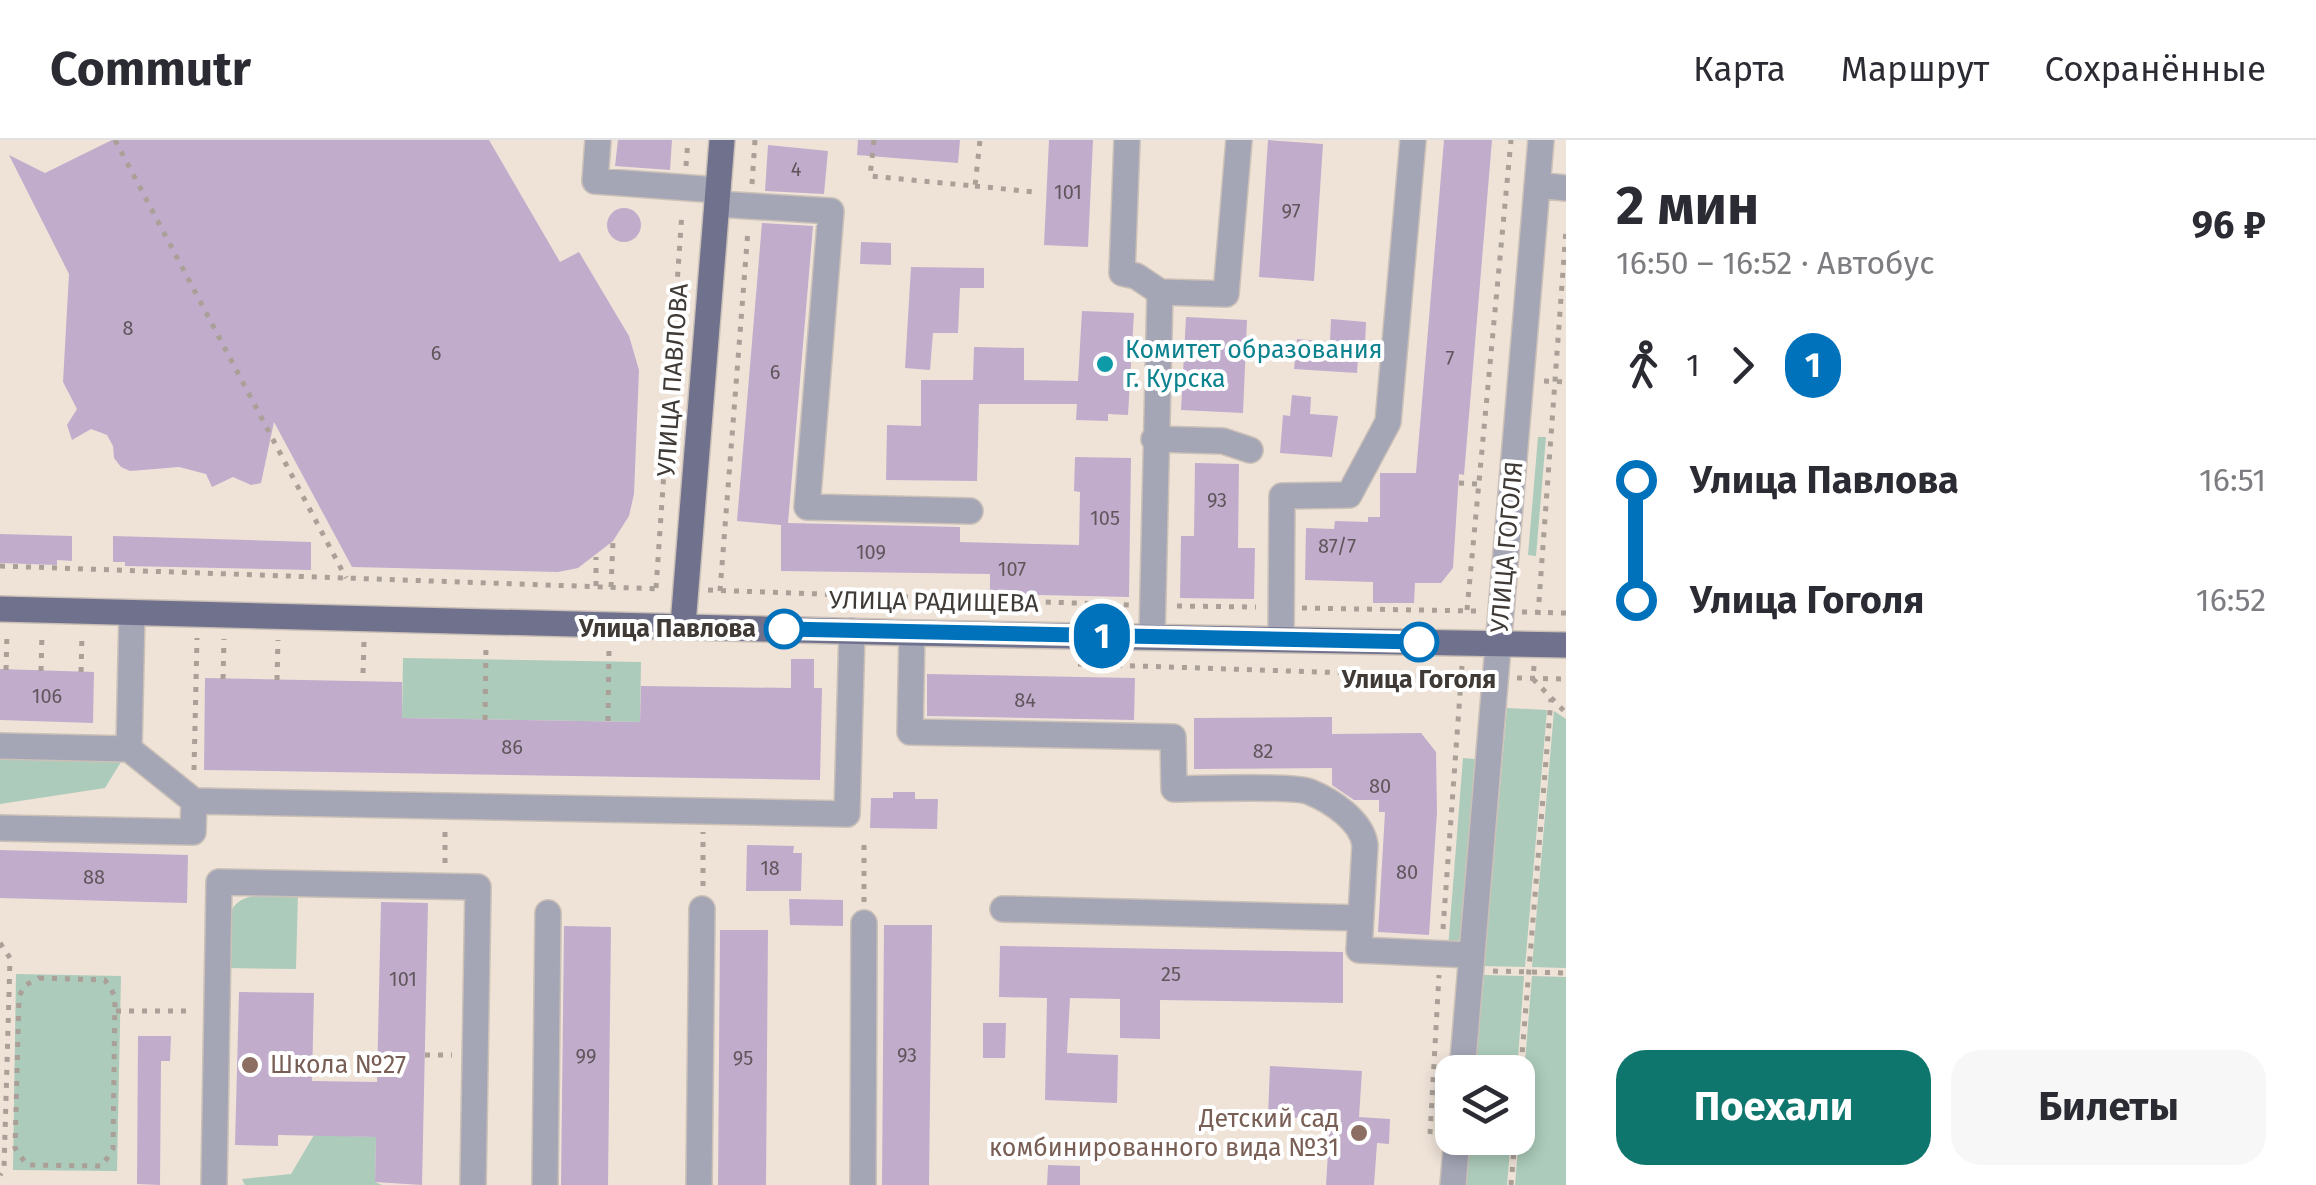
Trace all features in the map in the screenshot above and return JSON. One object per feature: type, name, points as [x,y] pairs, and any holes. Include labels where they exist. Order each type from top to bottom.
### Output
[{"type":"main road","name":"УЛИЦА ПАВЛОВА","points":[[684,625],[722,140]]},
{"type":"main road","name":"УЛИЦА РАДИЩЕВА","points":[[3,621],[132,613],[1566,645]]},
{"type":"street","points":[[598,140],[595,181],[684,188],[750,207],[831,211],[806,507],[970,510]]},
{"type":"street","points":[[1127,140],[1122,274],[1136,276],[1160,292],[1226,294],[1239,140]]},
{"type":"street","points":[[1281,639],[1282,496],[1349,495],[1388,422],[1413,140]]},
{"type":"street","name":"УЛИЦА ГОГОЛЯ","points":[[1463,1055],[1541,140]]},
{"type":"street","points":[[1538,185],[1566,188]]},
{"type":"street","points":[[1152,637],[1160,292]]},
{"type":"street","points":[[1154,440],[1223,440],[1250,450]]},
{"type":"street","points":[[129,748],[132,613]]},
{"type":"street","points":[[0,746],[129,748],[194,801],[848,814],[852,631]]},
{"type":"street","points":[[912,632],[910,732],[1173,736],[1174,789],[1308,790],[1355,821],[1364,832],[1359,950],[1471,954]]},
{"type":"street","points":[[0,828],[193,832],[194,801]]},
{"type":"street","points":[[214,1185],[219,882],[478,887],[473,1185]]},
{"type":"street","points":[[698,1185],[702,909]]},
{"type":"street","points":[[1002,909],[1361,918]]},
{"type":"street","points":[[544,1185],[548,914]]},
{"type":"street","points":[[864,923],[864,1185]]},
{"type":"street","points":[[1453,1185],[1456,1155]]},
{"type":"path","points":[[115,140],[346,578]]},
{"type":"path","points":[[656,588],[688,140]]},
{"type":"path","points":[[720,591],[755,140]]},
{"type":"path","points":[[874,140],[870,176],[1034,192]]},
{"type":"path","points":[[975,186],[980,140]]},
{"type":"path","points":[[1461,677],[1510,140]]},
{"type":"path","points":[[1566,229],[1533,679],[1566,713]]},
{"type":"path","points":[[1459,483],[1479,484]]},
{"type":"path","points":[[611,587],[613,541]]},
{"type":"path","points":[[596,557],[596,586]]},
{"type":"path","points":[[0,566],[1152,606],[1467,611]]},
{"type":"path","points":[[3,621],[6,670]]},
{"type":"path","points":[[40,671],[42,634]]},
{"type":"path","points":[[80,672],[82,635]]},
{"type":"path","points":[[194,801],[197,638]]},
{"type":"path","points":[[223,679],[224,639]]},
{"type":"path","points":[[277,680],[278,640]]},
{"type":"path","points":[[363,673],[364,642]]},
{"type":"path","points":[[485,720],[486,646]]},
{"type":"path","points":[[608,722],[609,649]]},
{"type":"path","points":[[1533,679],[1566,680]]},
{"type":"path","points":[[1553,700],[1566,702]]},
{"type":"path","points":[[1522,1055],[1553,700]]},
{"type":"path","points":[[703,813],[703,882]]},
{"type":"path","points":[[864,840],[864,923]]},
{"type":"path","points":[[0,943],[10,958],[4,1169],[0,1175]]},
{"type":"path","points":[[1528,972],[1566,973]]},
{"type":"path","points":[[40,978],[105,980],[115,996],[116,1011],[110,1158],[102,1166],[27,1165],[16,1148],[18,997],[24,986],[40,978]]},
{"type":"path","points":[[116,1011],[216,1012]]},
{"type":"path","points":[[1511,1185],[1514,1155]]},
{"type":"green space","points":[[1538,437],[1546,437],[1536,556],[1528,555]]},
{"type":"green space","points":[[403,658],[641,662],[640,722],[402,718]]},
{"type":"green space","points":[[1507,708],[1547,710],[1525,967],[1484,966]]},
{"type":"green space","points":[[1554,711],[1566,719],[1566,968],[1532,967]]},
{"type":"green space","points":[[0,746],[129,749],[105,788],[0,804]]},
{"type":"green space","points":[[1463,758],[1476,759],[1462,949],[1448,948]]},
{"type":"green space","points":[[298,893],[296,969],[227,968],[228,927],[236,905],[257,895]]},
{"type":"green space","points":[[16,974],[121,976],[117,1171],[13,1170]]},
{"type":"green space","points":[[1484,975],[1524,976],[1518,1055],[1477,1055]]},
{"type":"green space","points":[[1532,976],[1566,977],[1566,1185],[1515,1185],[1517,1155],[1535,1155],[1535,1055],[1526,1055]]},
{"type":"green space","points":[[314,1135],[376,1137],[375,1182],[382,1185],[245,1185],[242,1179],[291,1174]]},
{"type":"green space","points":[[1468,1155],[1510,1155],[1507,1185],[1465,1185]]},
{"type":"building","points":[[112,140],[489,140],[560,262],[579,252],[629,336],[639,370],[634,494],[629,516],[613,541],[578,568],[558,572],[352,567],[274,422],[261,483],[251,485],[233,477],[212,487],[206,474],[179,467],[130,471],[114,458],[107,435],[91,429],[72,440],[67,425],[77,409],[63,382],[69,274],[9,155],[45,173]]},
{"type":"building","points":[[618,140],[672,140],[670,170],[615,166]]},
{"type":"building","points":[[858,140],[960,140],[958,163],[857,155]]},
{"type":"building","points":[[1049,140],[1093,140],[1088,247],[1044,245]]},
{"type":"building","points":[[1268,140],[1323,144],[1314,281],[1259,277]]},
{"type":"building","points":[[1444,140],[1492,140],[1453,568],[1441,583],[1415,583],[1414,603],[1373,603],[1373,582],[1305,580],[1306,528],[1334,529],[1335,521],[1368,522],[1368,517],[1380,517],[1380,473],[1416,473]]},
{"type":"building","points":[[768,145],[828,151],[824,194],[765,191]]},
{"type":"building","points":[[624,208],[636,213],[641,225],[636,237],[624,242],[612,237],[607,225],[612,213]]},
{"type":"building","points":[[762,223],[813,226],[788,523],[960,527],[960,542],[1079,545],[1080,492],[1074,491],[1075,457],[1131,458],[1129,597],[990,594],[990,574],[781,571],[781,525],[737,521]]},
{"type":"building","points":[[861,242],[891,243],[891,265],[860,264]]},
{"type":"building","points":[[911,267],[984,268],[984,288],[960,288],[958,333],[933,333],[930,370],[905,368]]},
{"type":"building","points":[[1082,311],[1134,313],[1128,415],[1108,414],[1108,421],[1076,420],[1077,404],[979,404],[977,481],[886,480],[887,425],[921,426],[921,380],[973,380],[974,347],[1024,348],[1024,380],[1078,381]]},
{"type":"building","points":[[1186,317],[1247,320],[1243,413],[1181,410]]},
{"type":"building","points":[[1331,319],[1366,322],[1365,344],[1359,343],[1357,373],[1294,369],[1297,339],[1330,342]]},
{"type":"building","points":[[1292,395],[1311,397],[1310,414],[1338,416],[1332,457],[1280,453],[1283,415],[1290,416]]},
{"type":"building","points":[[1195,463],[1239,464],[1238,548],[1255,548],[1254,599],[1180,598],[1181,536],[1194,536]]},
{"type":"building","points":[[0,534],[72,536],[72,561],[57,560],[57,565],[0,563]]},
{"type":"building","points":[[113,536],[311,542],[311,570],[125,566],[125,562],[113,562]]},
{"type":"building","points":[[791,659],[814,659],[814,688],[822,688],[820,780],[204,770],[205,678],[402,682],[402,718],[640,722],[641,686],[791,688]]},
{"type":"building","points":[[0,669],[94,672],[93,723],[0,720]]},
{"type":"building","points":[[927,674],[1135,678],[1134,720],[927,716]]},
{"type":"building","points":[[1332,717],[1332,734],[1421,733],[1436,752],[1437,812],[1429,935],[1378,932],[1385,812],[1379,812],[1379,800],[1354,800],[1332,785],[1332,768],[1194,769],[1194,718]]},
{"type":"building","points":[[893,792],[915,792],[915,799],[938,799],[937,829],[870,828],[871,798],[893,798]]},
{"type":"building","points":[[747,845],[794,846],[793,853],[802,853],[801,891],[746,891]]},
{"type":"building","points":[[0,850],[188,855],[187,903],[0,898]]},
{"type":"building","points":[[789,899],[843,900],[843,926],[790,925]]},
{"type":"building","points":[[381,902],[428,903],[422,1185],[375,1182],[376,1137],[278,1135],[278,1146],[235,1145],[239,992],[314,993],[312,1081],[377,1082]]},
{"type":"building","points":[[884,925],[932,925],[929,1185],[882,1185]]},
{"type":"building","points":[[564,926],[611,927],[608,1185],[561,1185]]},
{"type":"building","points":[[720,930],[768,930],[766,1185],[718,1185]]},
{"type":"building","points":[[1000,946],[1343,952],[1343,1003],[1160,1000],[1160,1039],[1120,1038],[1120,999],[1070,998],[1067,1053],[1118,1055],[1117,1103],[1045,1100],[1047,998],[999,997]]},
{"type":"building","points":[[983,1023],[1006,1023],[1005,1058],[983,1058]]},
{"type":"building","points":[[138,1036],[171,1036],[170,1061],[161,1061],[160,1185],[137,1184]]},
{"type":"building","name":"Детский сад комбинированного вида №31","points":[[1270,1066],[1362,1071],[1359,1117],[1390,1119],[1389,1144],[1377,1143],[1374,1185],[1326,1185],[1330,1120],[1268,1116]]},
{"type":"building","points":[[1048,1165],[1080,1166],[1080,1185],[1047,1185]]},
{"type":"bus line","name":"1","points":[[784,629],[1419,642]]},
{"type":"place","name":"Комитет образования г. Курска","points":[[1105,364]]},
{"type":"place","name":"Улица Павлова","points":[[784,629]]},
{"type":"place","name":"Улица Гоголя","points":[[1419,642]]},
{"type":"place","name":"Школа №27","points":[[250,1065]]},
{"type":"place","name":"Детский сад комбинированного вида №31","points":[[1359,1133]]}]
